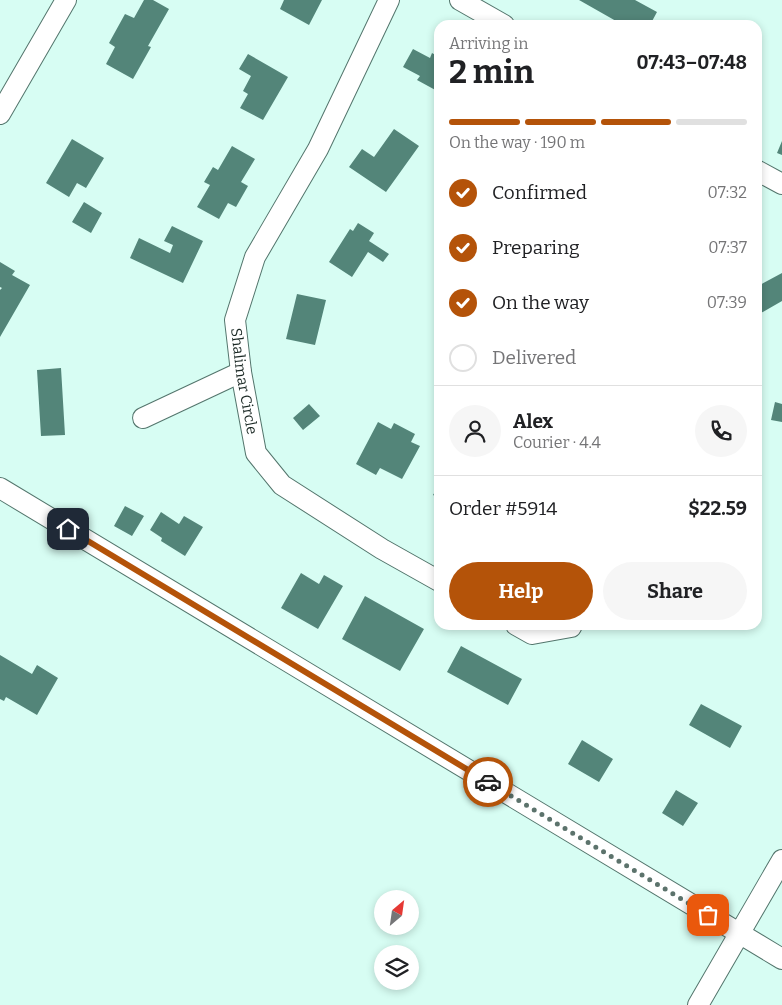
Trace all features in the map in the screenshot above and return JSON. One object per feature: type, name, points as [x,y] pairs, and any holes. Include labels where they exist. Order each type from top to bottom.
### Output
[{"type":"street","points":[[0,114],[66,0]]},
{"type":"street","name":"Shalimar Circle","points":[[389,0],[318,149],[255,256],[235,320],[241,372],[256,453],[282,486],[382,549],[434,578]]},
{"type":"street","points":[[460,0],[495,20]]},
{"type":"street","points":[[762,173],[782,184]]},
{"type":"street","points":[[143,418],[241,372]]},
{"type":"street","points":[[0,488],[782,959]]},
{"type":"street","points":[[525,630],[532,634],[552,630]]},
{"type":"street","points":[[698,1005],[782,860]]},
{"type":"building","points":[[144,0],[153,0],[169,9],[148,46],[151,47],[133,79],[106,64],[115,47],[109,43],[125,14],[134,18]]},
{"type":"building","points":[[284,0],[322,0],[309,25],[280,9]]},
{"type":"building","points":[[579,0],[635,0],[657,12],[653,20],[614,20]]},
{"type":"building","points":[[413,49],[430,58],[432,53],[434,54],[434,89],[417,80],[420,76],[403,67]]},
{"type":"building","points":[[248,54],[288,77],[263,120],[240,108],[248,94],[243,91],[251,76],[239,69]]},
{"type":"building","points":[[394,129],[419,146],[386,192],[349,167],[362,149],[374,157]]},
{"type":"building","points":[[72,139],[104,158],[86,188],[77,183],[69,197],[46,183]]},
{"type":"building","points":[[782,141],[782,155],[777,153]]},
{"type":"building","points":[[232,146],[255,159],[241,182],[248,186],[236,207],[228,203],[219,219],[197,207],[210,185],[204,182],[213,167],[218,170]]},
{"type":"building","points":[[84,202],[102,213],[91,233],[72,222]]},
{"type":"building","points":[[358,223],[374,233],[369,241],[389,254],[383,262],[368,252],[352,277],[329,262],[350,229],[353,231]]},
{"type":"building","points":[[172,226],[203,241],[183,283],[130,258],[139,238],[170,253],[173,245],[164,241]]},
{"type":"building","points":[[0,262],[15,271],[12,275],[30,285],[0,337],[0,290],[2,288],[0,287]]},
{"type":"building","points":[[782,273],[782,301],[762,312],[762,284]]},
{"type":"building","points":[[297,294],[326,300],[315,345],[286,339]]},
{"type":"building","points":[[61,368],[65,435],[41,436],[37,370]]},
{"type":"building","points":[[775,402],[782,404],[782,422],[771,420]]},
{"type":"building","points":[[309,404],[320,416],[303,430],[293,418]]},
{"type":"building","points":[[378,422],[391,429],[394,423],[415,434],[411,442],[420,446],[402,479],[380,468],[376,475],[356,464]]},
{"type":"building","points":[[125,506],[144,516],[132,536],[114,526]]},
{"type":"building","points":[[161,512],[179,524],[184,516],[203,527],[185,556],[161,541],[162,538],[150,530]]},
{"type":"building","points":[[301,573],[319,584],[324,575],[343,586],[318,629],[281,608]]},
{"type":"building","points":[[365,596],[424,629],[400,671],[342,639]]},
{"type":"building","points":[[461,646],[522,679],[508,705],[447,672]]},
{"type":"building","points":[[0,655],[32,674],[37,665],[58,678],[37,715],[6,697],[4,701],[0,699]]},
{"type":"building","points":[[701,704],[742,726],[730,748],[689,725]]},
{"type":"building","points":[[582,740],[613,759],[599,782],[568,764]]},
{"type":"building","points":[[676,790],[698,803],[683,826],[662,813]]},
{"type":"way so far","points":[[488,782],[708,915]]},
{"type":"route","points":[[68,529],[488,782]]}]
